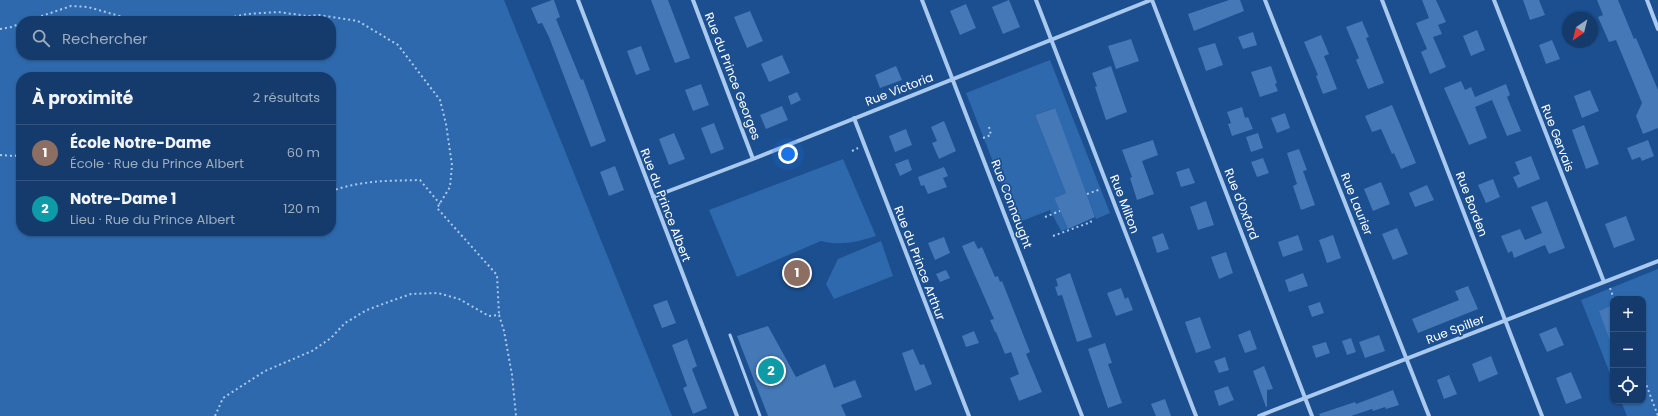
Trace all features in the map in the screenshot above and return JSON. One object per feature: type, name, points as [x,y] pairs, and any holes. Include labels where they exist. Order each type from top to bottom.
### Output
[{"type":"street","name":"Rue du Prince Albert","points":[[578,0],[737,416]]},
{"type":"street","name":"Rue du Prince Georges","points":[[693,0],[753,159]]},
{"type":"street","name":"Rue Connaught","points":[[922,0],[1082,416]]},
{"type":"street","name":"Rue Milton","points":[[1036,0],[1196,416]]},
{"type":"street","name":"Rue Victoria","points":[[653,197],[753,159],[1152,0]]},
{"type":"street","name":"Rue d'Oxford","points":[[1152,0],[1312,416]]},
{"type":"street","name":"Rue Laurier","points":[[1265,0],[1429,416]]},
{"type":"street","name":"Rue Borden","points":[[1382,0],[1542,416]]},
{"type":"street","name":"Rue Gervais","points":[[1494,0],[1606,282]]},
{"type":"street","points":[[1647,0],[1658,29]]},
{"type":"street","name":"Rue du Prince Arthur","points":[[854,118],[968,416]]},
{"type":"street","name":"Rue Spiller","points":[[1259,416],[1658,261]]},
{"type":"lane","points":[[730,335],[760,416]]},
{"type":"path","points":[[41,16],[70,6],[88,7],[120,16]]},
{"type":"path","points":[[239,16],[278,12],[308,16],[326,16]]},
{"type":"path","points":[[336,18],[358,21],[398,44],[440,100],[446,124],[452,165],[450,187],[437,208],[497,275],[499,315],[504,331],[512,374],[516,416]]},
{"type":"path","points":[[0,29],[16,25]]},
{"type":"path","points":[[976,140],[991,135],[989,127]]},
{"type":"path","points":[[0,155],[16,156]]},
{"type":"path","points":[[336,189],[351,184],[374,181],[420,180],[440,204]]},
{"type":"path","points":[[1087,194],[1108,186]]},
{"type":"path","points":[[1045,217],[1060,211]]},
{"type":"path","points":[[1053,236],[1091,222],[1090,219]]},
{"type":"path","points":[[1606,282],[1613,296]]},
{"type":"path","points":[[215,416],[223,398],[241,386],[265,371],[312,351],[331,338],[345,323],[367,310],[391,301],[412,294],[438,293],[459,299],[489,316],[499,315]]},
{"type":"path","points":[[1646,384],[1658,416]]},
{"type":"shaded area","points":[[0,0],[504,0],[672,416],[0,416]]},
{"type":"shaded area","points":[[1050,60],[1110,213],[1096,219],[1054,108],[1035,115],[1066,193],[1054,198],[1068,229],[1061,231],[1050,210],[1017,223],[966,93]]},
{"type":"shaded area","points":[[843,159],[876,236],[849,243],[821,241],[737,277],[709,210]]},
{"type":"shaded area","points":[[881,241],[893,276],[834,299],[826,284],[838,259]]},
{"type":"shaded area","points":[[1658,269],[1658,416],[1627,416],[1622,404],[1646,404],[1646,296],[1610,296],[1610,373],[1581,300]]},
{"type":"building","points":[[554,0],[560,17],[556,19],[581,80],[583,79],[606,141],[591,147],[549,37],[542,23],[538,24],[531,8]]},
{"type":"building","points":[[651,0],[668,0],[690,58],[675,63]]},
{"type":"building","points":[[1009,0],[1020,27],[1003,34],[992,7]]},
{"type":"building","points":[[1229,0],[1240,0],[1244,11],[1194,31],[1188,14]]},
{"type":"building","points":[[1422,0],[1436,0],[1446,22],[1438,25],[1442,34],[1433,37],[1446,67],[1430,74],[1421,52],[1427,49],[1416,23],[1429,18]]},
{"type":"building","points":[[1523,0],[1539,0],[1545,15],[1530,20]]},
{"type":"building","points":[[1597,0],[1618,0],[1634,39],[1636,38],[1658,90],[1658,128],[1643,134],[1636,116],[1642,103],[1616,40],[1609,42],[1598,17],[1603,15]]},
{"type":"building","points":[[966,4],[976,28],[960,35],[950,11]]},
{"type":"building","points":[[750,11],[763,41],[747,48],[734,17]]},
{"type":"building","points":[[1362,21],[1369,37],[1366,38],[1384,83],[1368,89],[1356,60],[1359,58],[1346,27]]},
{"type":"building","points":[[1477,30],[1485,50],[1471,56],[1463,36]]},
{"type":"building","points":[[1253,32],[1257,45],[1243,49],[1238,37]]},
{"type":"building","points":[[1321,35],[1329,54],[1324,56],[1337,89],[1323,94],[1316,76],[1318,75],[1304,42]]},
{"type":"building","points":[[1131,39],[1139,61],[1116,69],[1108,46]]},
{"type":"building","points":[[1552,40],[1560,59],[1546,64],[1539,45]]},
{"type":"building","points":[[1215,43],[1223,65],[1206,71],[1198,48]]},
{"type":"building","points":[[641,46],[650,70],[636,75],[627,51]]},
{"type":"building","points":[[782,55],[790,73],[769,82],[761,64]]},
{"type":"building","points":[[896,66],[902,80],[880,88],[875,75]]},
{"type":"building","points":[[1111,66],[1127,112],[1106,120],[1092,73]]},
{"type":"building","points":[[1271,66],[1278,91],[1260,97],[1251,72]]},
{"type":"building","points":[[1461,81],[1465,90],[1471,87],[1475,97],[1506,84],[1510,95],[1507,97],[1521,131],[1507,136],[1492,100],[1475,107],[1487,138],[1469,145],[1444,88]]},
{"type":"building","points":[[701,84],[709,105],[693,111],[685,90]]},
{"type":"building","points":[[1590,90],[1599,111],[1582,118],[1574,96]]},
{"type":"building","points":[[797,92],[801,100],[791,105],[788,96]]},
{"type":"building","points":[[1392,105],[1416,163],[1401,169],[1394,153],[1392,154],[1381,129],[1372,132],[1365,116]]},
{"type":"building","points":[[782,106],[788,120],[766,129],[760,115]]},
{"type":"building","points":[[1242,107],[1245,118],[1248,117],[1253,129],[1232,136],[1228,124],[1231,123],[1227,112]]},
{"type":"building","points":[[1055,108],[1095,217],[1068,229],[1054,198],[1066,193],[1035,115]]},
{"type":"building","points":[[1285,113],[1290,128],[1277,133],[1271,118]]},
{"type":"building","points":[[944,121],[956,151],[939,159],[932,143],[937,141],[931,127]]},
{"type":"building","points":[[714,123],[724,149],[711,154],[701,128]]},
{"type":"building","points":[[1584,125],[1599,164],[1586,169],[1572,130]]},
{"type":"building","points":[[906,129],[912,145],[895,152],[889,136]]},
{"type":"building","points":[[674,133],[685,159],[669,165],[659,139]]},
{"type":"building","points":[[1258,133],[1263,148],[1251,152],[1246,137]]},
{"type":"building","points":[[1153,140],[1158,155],[1142,161],[1154,194],[1137,200],[1130,178],[1132,177],[1122,150]]},
{"type":"building","points":[[1648,140],[1654,156],[1642,161],[1640,157],[1632,160],[1627,148]]},
{"type":"building","points":[[1299,149],[1307,170],[1303,171],[1315,205],[1301,210],[1293,186],[1297,184],[1287,153]]},
{"type":"building","points":[[1531,156],[1540,179],[1518,188],[1513,177],[1520,174],[1515,162]]},
{"type":"building","points":[[1263,158],[1269,173],[1257,177],[1251,162]]},
{"type":"building","points":[[908,159],[912,170],[900,176],[895,164]]},
{"type":"building","points":[[615,166],[624,190],[609,196],[600,172]]},
{"type":"building","points":[[944,167],[948,176],[943,178],[947,187],[928,194],[924,185],[921,186],[918,177]]},
{"type":"building","points":[[1189,168],[1195,183],[1181,187],[1176,172]]},
{"type":"building","points":[[1493,179],[1500,197],[1486,203],[1478,185]]},
{"type":"building","points":[[1381,182],[1390,204],[1373,211],[1364,189]]},
{"type":"building","points":[[1427,185],[1434,200],[1415,207],[1409,193]]},
{"type":"building","points":[[1206,201],[1214,225],[1198,230],[1190,207]]},
{"type":"building","points":[[1547,201],[1565,248],[1549,254],[1545,245],[1514,258],[1512,251],[1508,253],[1501,236],[1520,229],[1525,240],[1542,233],[1531,207]]},
{"type":"building","points":[[1626,216],[1635,240],[1614,248],[1605,224]]},
{"type":"building","points":[[1397,228],[1408,254],[1393,260],[1382,234]]},
{"type":"building","points":[[1163,233],[1169,249],[1157,253],[1152,237]]},
{"type":"building","points":[[1298,235],[1303,250],[1283,257],[1278,242]]},
{"type":"building","points":[[1333,235],[1341,258],[1327,263],[1319,240]]},
{"type":"building","points":[[944,237],[950,253],[935,260],[928,243]]},
{"type":"building","points":[[974,241],[978,249],[982,247],[995,277],[998,276],[1000,282],[1002,281],[1030,352],[1026,354],[1042,392],[1019,401],[1010,378],[1019,374],[1011,352],[1005,354],[990,320],[994,319],[962,246]]},
{"type":"building","points":[[1226,252],[1233,273],[1219,279],[1211,257]]},
{"type":"building","points":[[946,270],[950,278],[940,282],[936,274]]},
{"type":"building","points":[[1070,273],[1092,337],[1077,342],[1062,295],[1058,296],[1055,287],[1058,286],[1056,279]]},
{"type":"building","points":[[1303,273],[1308,286],[1289,292],[1285,280]]},
{"type":"building","points":[[1468,286],[1478,309],[1418,333],[1412,319],[1459,300],[1455,291]]},
{"type":"building","points":[[1121,288],[1125,299],[1128,297],[1133,310],[1116,316],[1107,293]]},
{"type":"building","points":[[667,300],[676,323],[662,328],[653,305]]},
{"type":"building","points":[[1320,302],[1324,313],[1312,317],[1308,306]]},
{"type":"building","points":[[1610,306],[1610,341],[1599,311]]},
{"type":"building","points":[[1200,317],[1211,348],[1196,353],[1185,322]]},
{"type":"building","points":[[768,326],[796,377],[825,364],[834,388],[855,380],[862,397],[841,405],[846,416],[768,416],[737,336]]},
{"type":"building","points":[[1556,327],[1564,345],[1547,352],[1539,334]]},
{"type":"building","points":[[1250,330],[1257,349],[1245,353],[1238,335]]},
{"type":"building","points":[[974,331],[979,343],[966,347],[962,336]]},
{"type":"building","points":[[1379,335],[1385,351],[1365,358],[1359,342]]},
{"type":"building","points":[[1351,338],[1356,352],[1347,355],[1342,341]]},
{"type":"building","points":[[687,339],[697,366],[692,369],[707,408],[693,414],[683,388],[687,386],[672,345]]},
{"type":"building","points":[[1326,342],[1330,353],[1316,358],[1312,346]]},
{"type":"building","points":[[1105,343],[1112,363],[1108,364],[1122,403],[1108,408],[1088,349]]},
{"type":"building","points":[[913,349],[920,365],[924,364],[932,384],[915,391],[902,353]]},
{"type":"building","points":[[1491,356],[1498,374],[1479,382],[1472,364]]},
{"type":"building","points":[[1225,357],[1229,370],[1219,373],[1214,361]]},
{"type":"building","points":[[1264,366],[1273,389],[1267,390],[1267,407],[1253,371]]},
{"type":"building","points":[[1571,372],[1582,398],[1566,404],[1556,378]]},
{"type":"building","points":[[1449,375],[1457,394],[1444,399],[1437,380]]},
{"type":"building","points":[[1228,386],[1234,400],[1219,406],[1214,391]]},
{"type":"building","points":[[1393,390],[1399,405],[1373,411],[1372,409],[1351,416],[1320,416],[1319,414],[1355,402],[1356,404]]},
{"type":"building","points":[[1165,399],[1171,416],[1156,416],[1151,404]]},
{"type":"place","name":"École Notre-Dame","points":[[797,273]]},
{"type":"place","name":"Notre-Dame 1","points":[[771,371]]}]
